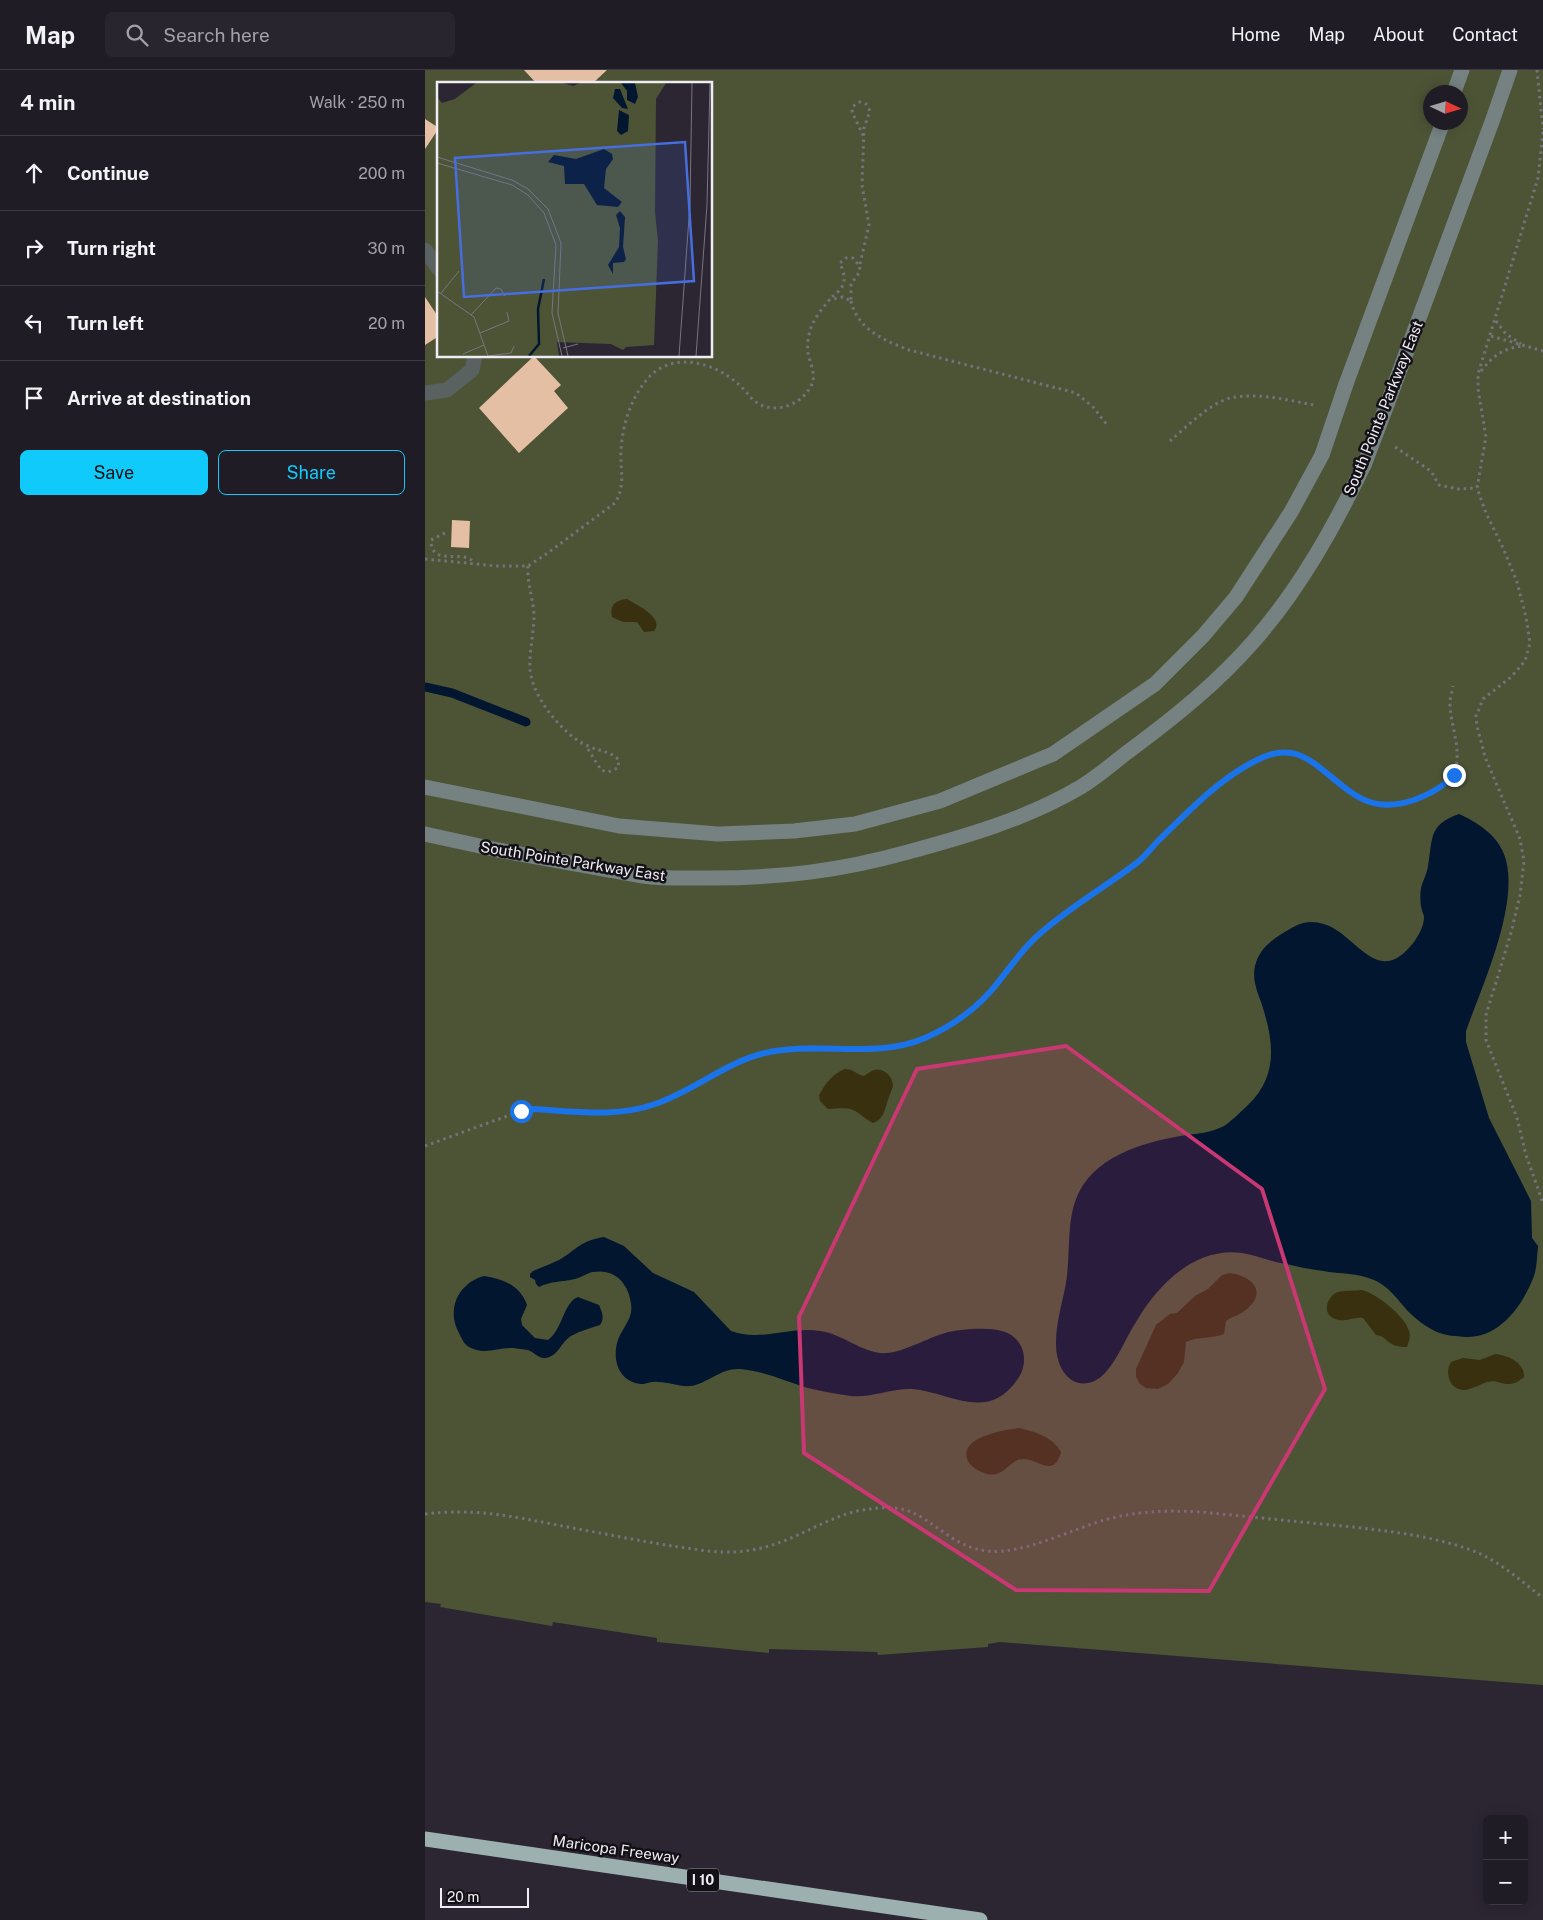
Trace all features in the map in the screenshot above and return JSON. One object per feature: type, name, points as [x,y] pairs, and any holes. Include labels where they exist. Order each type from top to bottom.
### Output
[{"type":"highway","name":"Maricopa Freeway","points":[[425,1839],[980,1920]]},
{"type":"main road","points":[[1456,85],[1461,70]]},
{"type":"main road","name":"South Pointe Parkway East","points":[[425,834],[498,850],[643,876],[662,878],[741,878],[803,875],[864,865],[982,831],[1028,813],[1080,788],[1179,714],[1208,688],[1253,642],[1282,604],[1337,520],[1364,465],[1510,70]]},
{"type":"main road","points":[[425,788],[619,826],[718,834],[794,830],[855,824],[940,801],[1053,754],[1155,684],[1203,636],[1236,597],[1291,512],[1322,455],[1346,384],[1440,130]]},
{"type":"lane","points":[[425,250],[437,266]]},
{"type":"lane","points":[[425,393],[447,390],[472,370],[475,358]]},
{"type":"path","points":[[1537,70],[1543,130],[1538,178],[1479,374],[1478,389],[1486,437],[1477,488],[1486,513],[1517,582],[1526,617],[1530,643],[1525,661],[1511,677],[1483,699],[1476,716],[1485,758],[1520,839],[1524,861],[1520,895],[1511,933],[1486,1015],[1486,1040],[1517,1118],[1526,1155],[1543,1203]]},
{"type":"path","points":[[864,137],[852,112],[853,106],[860,102],[866,104],[870,111],[864,137],[862,185],[869,225],[860,259],[859,273],[851,284],[851,301],[860,322],[888,342],[909,350],[1076,393],[1093,408],[1107,425]]},
{"type":"path","points":[[425,559],[515,567],[528,566],[545,556],[615,503],[622,491],[621,450],[633,400],[651,375],[671,364],[690,362],[704,365],[736,382],[758,404],[779,408],[791,405],[804,396],[812,386],[814,375],[808,352],[809,337],[812,324],[829,300],[841,288],[845,280],[840,263],[845,258],[853,258],[860,267]]},
{"type":"path","points":[[829,300],[843,297],[851,301]]},
{"type":"path","points":[[1496,320],[1506,334],[1523,346]]},
{"type":"path","points":[[1491,336],[1543,351]]},
{"type":"path","points":[[1479,374],[1492,358],[1502,351],[1523,346]]},
{"type":"path","points":[[445,533],[431,540],[431,544],[437,553],[441,556],[468,558],[475,563]]},
{"type":"path","points":[[528,566],[527,578],[534,615],[530,670],[535,686],[544,704],[567,732],[586,746],[611,753],[619,760],[618,768],[609,772],[601,770],[586,746]]},
{"type":"path","points":[[425,1146],[521,1111],[533,1109],[622,1112],[638,1109],[684,1092],[747,1059],[777,1050],[887,1046],[910,1044],[927,1037],[949,1026],[970,1011],[990,992],[1033,940],[1049,926],[1140,860],[1227,778],[1255,761],[1277,752],[1293,753],[1307,758],[1352,795],[1368,802],[1386,805],[1407,802],[1428,795],[1443,787],[1454,775],[1457,760],[1450,702],[1453,686]]},
{"type":"path","points":[[425,1514],[450,1511],[479,1511],[640,1541],[726,1552],[770,1546],[853,1511],[871,1508],[905,1510],[959,1544],[988,1552],[1025,1547],[1107,1520],[1144,1511],[1200,1512],[1386,1530],[1427,1538],[1471,1550],[1491,1559],[1510,1571],[1543,1598]]},
{"type":"highlighted area","points":[[1066,1046],[1262,1189],[1325,1389],[1209,1591],[1016,1590],[804,1453],[799,1317],[917,1069]]},
{"type":"green space","points":[[425,70],[1543,70],[1543,1685],[1000,1642],[988,1644],[988,1647],[878,1655],[877,1652],[769,1649],[769,1653],[657,1642],[657,1638],[553,1622],[552,1626],[440,1607],[441,1604],[425,1602]]},
{"type":"sand","points":[[627,599],[643,608],[653,617],[656,621],[654,631],[644,632],[637,622],[623,622],[612,617],[611,613],[614,604]]},
{"type":"sand","points":[[845,1069],[864,1076],[878,1069],[890,1076],[893,1086],[884,1112],[877,1121],[873,1123],[850,1109],[828,1109],[820,1101],[819,1095],[827,1083],[836,1073]]},
{"type":"sand","points":[[1230,1273],[1244,1277],[1254,1285],[1256,1296],[1253,1302],[1247,1309],[1226,1321],[1224,1334],[1186,1342],[1184,1362],[1178,1373],[1168,1384],[1158,1389],[1146,1388],[1140,1384],[1136,1377],[1136,1369],[1156,1325],[1170,1314],[1177,1313],[1195,1296],[1208,1289],[1222,1275]]},
{"type":"sand","points":[[1362,1290],[1382,1301],[1402,1319],[1410,1333],[1407,1347],[1391,1344],[1384,1338],[1376,1335],[1363,1318],[1339,1320],[1331,1317],[1328,1313],[1327,1305],[1334,1294],[1341,1291]]},
{"type":"sand","points":[[1495,1354],[1505,1356],[1519,1364],[1524,1372],[1524,1377],[1513,1384],[1492,1381],[1471,1389],[1460,1390],[1455,1388],[1448,1376],[1451,1362],[1463,1358],[1480,1360]]},
{"type":"sand","points":[[1019,1428],[1037,1433],[1053,1442],[1061,1452],[1055,1464],[1046,1466],[1024,1459],[1015,1461],[1003,1471],[987,1474],[969,1463],[966,1453],[969,1446],[975,1441],[993,1433]]},
{"type":"water","points":[[1459,814],[1479,825],[1497,841],[1504,854],[1508,873],[1508,895],[1498,943],[1466,1031],[1466,1042],[1489,1118],[1531,1201],[1532,1238],[1538,1246],[1534,1276],[1524,1298],[1509,1318],[1489,1332],[1478,1336],[1466,1337],[1447,1335],[1437,1332],[1415,1318],[1386,1287],[1374,1280],[1355,1275],[1275,1262],[1248,1254],[1225,1253],[1209,1256],[1194,1262],[1180,1271],[1155,1294],[1132,1328],[1114,1362],[1101,1377],[1086,1383],[1075,1382],[1070,1379],[1060,1366],[1056,1344],[1058,1321],[1067,1277],[1071,1220],[1076,1199],[1083,1185],[1094,1172],[1119,1154],[1165,1139],[1208,1132],[1224,1126],[1257,1095],[1265,1083],[1269,1070],[1271,1044],[1269,1030],[1255,985],[1254,971],[1259,955],[1273,940],[1300,924],[1318,923],[1331,927],[1342,934],[1373,958],[1384,961],[1395,959],[1405,952],[1418,935],[1423,923],[1424,917],[1420,899],[1421,890],[1434,834],[1442,823]]},
{"type":"water","points":[[604,1237],[624,1246],[653,1273],[694,1292],[731,1331],[742,1334],[764,1335],[798,1330],[820,1331],[837,1336],[870,1351],[887,1353],[938,1335],[974,1329],[990,1329],[1010,1334],[1016,1339],[1023,1351],[1024,1359],[1021,1373],[1005,1393],[993,1400],[981,1403],[967,1402],[912,1389],[866,1396],[851,1396],[804,1387],[764,1374],[740,1369],[721,1373],[691,1386],[656,1382],[636,1383],[624,1376],[617,1365],[617,1343],[631,1315],[630,1297],[620,1279],[608,1272],[601,1271],[539,1287],[535,1280],[530,1277],[533,1271],[559,1260],[584,1243]]},
{"type":"water","points":[[484,1276],[504,1281],[520,1292],[527,1305],[521,1319],[522,1325],[535,1338],[548,1340],[557,1329],[569,1305],[578,1297],[599,1305],[603,1315],[602,1322],[600,1325],[571,1336],[553,1355],[545,1358],[525,1349],[476,1350],[463,1342],[455,1324],[454,1307],[461,1291],[467,1285]]},
{"type":"building","points":[[524,70],[607,70],[594,82],[535,82]]},
{"type":"building","points":[[425,119],[437,127],[437,131],[425,149]]},
{"type":"building","points":[[425,297],[437,315],[437,337],[425,345]]},
{"type":"building","points":[[532,358],[536,358],[561,385],[554,391],[568,408],[519,453],[479,408]]},
{"type":"building","points":[[452,520],[470,521],[469,548],[451,547]]},
{"type":"waterway","points":[[425,687],[452,693],[526,722]]},
{"type":"route","points":[[521,1111],[533,1109],[622,1112],[655,1104],[684,1092],[759,1054],[795,1048],[867,1048],[910,1044],[927,1037],[949,1026],[970,1011],[990,992],[1033,940],[1074,907],[1140,860],[1227,778],[1255,761],[1277,752],[1293,753],[1307,758],[1352,795],[1368,802],[1386,805],[1407,802],[1428,795],[1443,787],[1454,775]]}]
